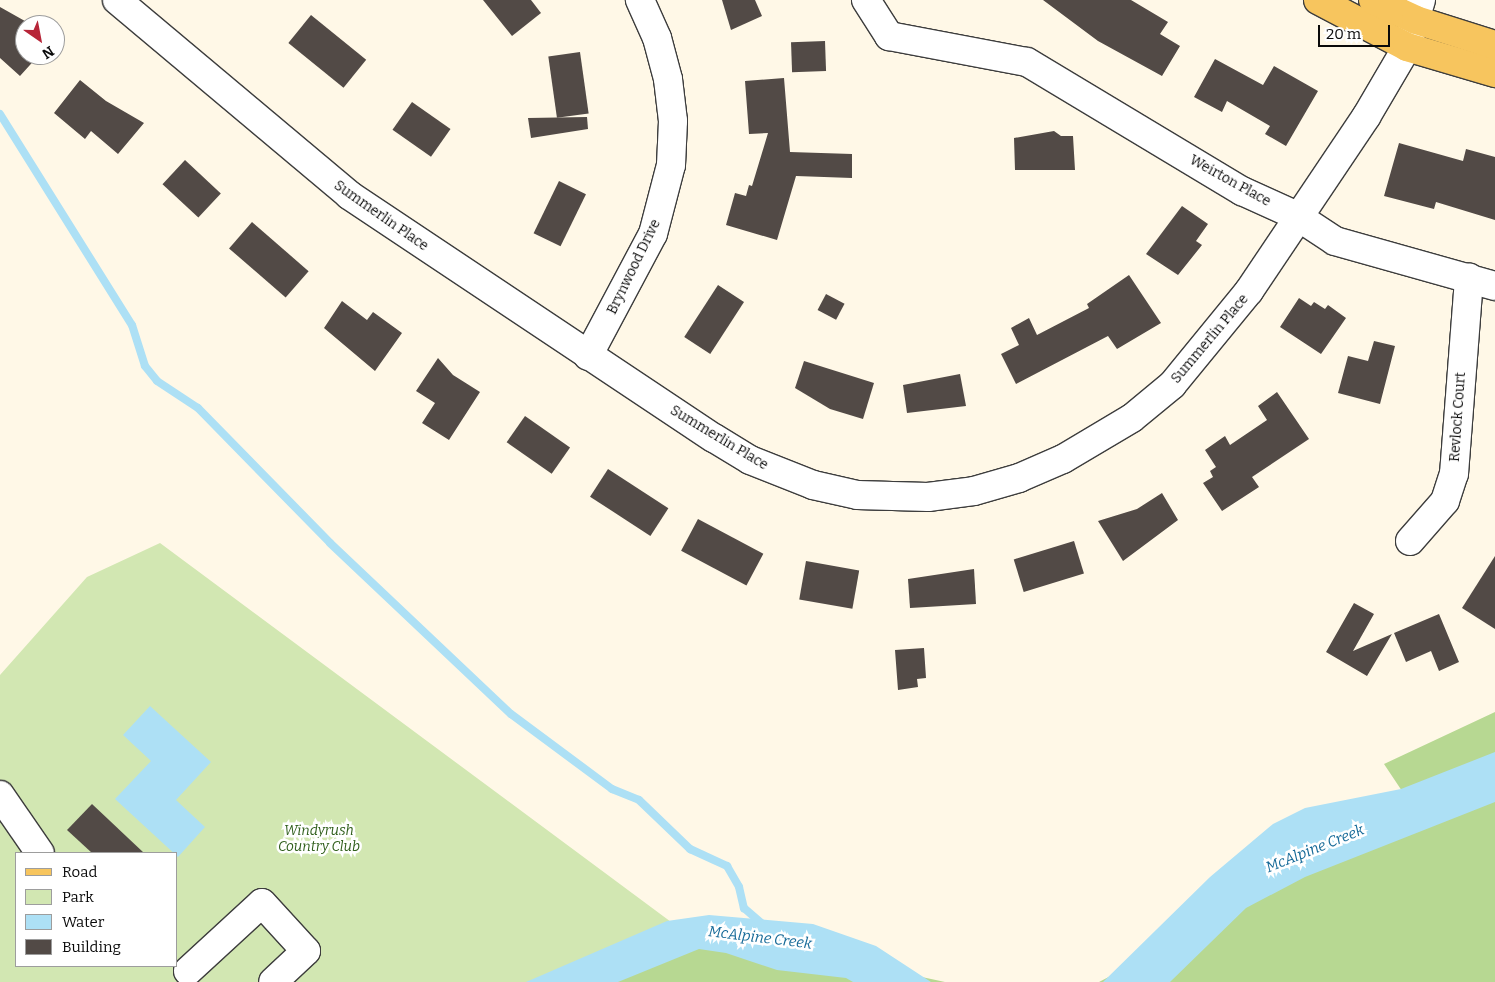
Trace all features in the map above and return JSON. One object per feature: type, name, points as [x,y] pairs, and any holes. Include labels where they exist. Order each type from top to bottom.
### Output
[{"type":"main road","points":[[1318,0],[1406,47],[1495,73]]},
{"type":"main road","points":[[1373,0],[1418,10],[1495,45]]},
{"type":"street","name":"Summerlin Place","points":[[117,0],[349,195],[588,356],[714,438],[780,474],[858,495],[928,497],[974,491],[1020,478],[1063,459],[1132,418],[1172,385],[1250,291],[1297,216],[1366,117],[1406,47],[1418,10]]},
{"type":"street","name":"Brynwood Drive","points":[[588,356],[653,234],[671,164],[673,121],[668,79],[657,38],[640,0]]},
{"type":"street","name":"Weirton Place","points":[[866,0],[889,36],[976,50],[1027,62],[1242,190],[1297,216],[1335,241],[1495,286]]},
{"type":"street","name":"Revlock Court","points":[[1410,541],[1444,501],[1454,474],[1468,278]]},
{"type":"street","points":[[0,795],[39,852]]},
{"type":"street","points":[[187,970],[262,903],[306,951],[274,982]]},
{"type":"green space","name":"Windyrush Country Club","points":[[160,543],[694,939],[562,982],[0,982],[0,675],[87,577]]},
{"type":"green space","points":[[1495,712],[1495,982],[1099,982],[1418,815],[1384,764]]},
{"type":"green space","points":[[755,941],[945,982],[562,982],[623,951]]},
{"type":"water","points":[[150,706],[211,762],[176,800],[205,827],[178,857],[178,852],[173,852],[115,799],[151,761],[123,735]]},
{"type":"water","name":"McAlpine Creek","points":[[1495,752],[1495,802],[1305,877],[1246,908],[1170,982],[1103,982],[1210,877],[1273,824],[1305,808],[1401,789]]},
{"type":"water","name":"McAlpine Creek","points":[[709,915],[813,924],[876,946],[931,982],[853,982],[846,978],[777,970],[726,953],[699,949],[618,982],[526,982],[667,921]]},
{"type":"building","points":[[483,0],[531,0],[541,13],[512,36]]},
{"type":"building","points":[[722,0],[755,0],[762,16],[731,30]]},
{"type":"building","points":[[1043,0],[1131,0],[1168,22],[1160,34],[1180,46],[1162,76],[1098,41]]},
{"type":"building","points":[[0,7],[15,15],[15,65],[30,65],[20,76],[0,58]]},
{"type":"building","points":[[311,15],[366,60],[344,88],[288,43]]},
{"type":"building","points":[[825,41],[826,71],[792,72],[791,42]]},
{"type":"building","points":[[580,52],[589,113],[557,118],[548,56]]},
{"type":"building","points":[[1215,59],[1263,85],[1274,66],[1318,91],[1286,146],[1265,134],[1270,126],[1227,101],[1222,112],[1194,97]]},
{"type":"building","points":[[784,78],[790,152],[852,154],[852,178],[796,176],[777,240],[726,225],[735,193],[746,196],[749,185],[752,186],[768,133],[749,134],[745,81]]},
{"type":"building","points":[[80,80],[106,101],[144,123],[118,154],[91,131],[85,139],[54,113]]},
{"type":"building","points":[[412,102],[451,129],[431,157],[392,130]]},
{"type":"building","points":[[587,117],[588,129],[531,138],[528,118]]},
{"type":"building","points":[[1054,131],[1061,136],[1073,136],[1075,170],[1015,170],[1014,138]]},
{"type":"building","points":[[1399,143],[1463,161],[1466,149],[1495,157],[1495,220],[1436,202],[1434,209],[1384,196]]},
{"type":"building","points":[[185,160],[221,193],[198,218],[162,184]]},
{"type":"building","points":[[559,181],[586,194],[561,246],[534,233]]},
{"type":"building","points":[[1182,206],[1208,224],[1196,241],[1202,245],[1178,275],[1146,254]]},
{"type":"building","points":[[252,222],[309,271],[286,298],[229,248]]},
{"type":"building","points":[[1129,275],[1161,323],[1117,349],[1108,336],[1016,384],[1001,354],[1019,345],[1011,328],[1029,318],[1037,335],[1089,308],[1087,304]]},
{"type":"building","points":[[718,285],[744,302],[710,354],[684,337]]},
{"type":"building","points":[[826,294],[845,304],[836,320],[818,310]]},
{"type":"building","points":[[1299,298],[1311,306],[1314,302],[1325,309],[1328,305],[1346,318],[1321,354],[1280,327]]},
{"type":"building","points":[[342,301],[367,320],[373,312],[402,333],[375,371],[324,328]]},
{"type":"building","points":[[1374,341],[1395,346],[1380,404],[1338,393],[1348,356],[1368,361]]},
{"type":"building","points":[[438,358],[453,375],[480,392],[449,440],[422,423],[435,403],[416,391]]},
{"type":"building","points":[[804,361],[874,383],[863,419],[830,409],[795,388]]},
{"type":"building","points":[[960,374],[966,406],[907,413],[903,385]]},
{"type":"building","points":[[1277,392],[1309,439],[1252,477],[1259,487],[1222,511],[1203,483],[1213,477],[1210,471],[1216,467],[1205,450],[1225,436],[1230,445],[1267,420],[1258,406]]},
{"type":"building","points":[[525,416],[570,448],[552,474],[507,442]]},
{"type":"building","points":[[608,469],[668,508],[650,536],[590,497]]},
{"type":"building","points":[[1162,493],[1178,520],[1123,561],[1098,521],[1137,509]]},
{"type":"building","points":[[698,519],[763,554],[746,586],[681,551]]},
{"type":"building","points":[[1074,541],[1084,574],[1024,592],[1014,559]]},
{"type":"building","points":[[1495,556],[1495,629],[1462,608]]},
{"type":"building","points":[[806,561],[859,570],[852,609],[799,599]]},
{"type":"building","points":[[974,569],[976,604],[910,608],[908,579]]},
{"type":"building","points":[[1354,603],[1374,614],[1353,651],[1392,634],[1367,676],[1326,652]]},
{"type":"building","points":[[1439,614],[1459,662],[1439,671],[1431,651],[1406,662],[1394,633]]},
{"type":"building","points":[[924,648],[926,678],[917,679],[918,687],[898,690],[895,650]]},
{"type":"building","points":[[92,804],[143,852],[91,852],[67,830]]},
{"type":"waterway","name":"McAlpine Creek","points":[[0,114],[132,325],[145,366],[157,381],[198,408],[330,543],[511,714],[612,789],[639,800],[690,849],[727,866],[739,887],[744,908],[765,926]]}]
